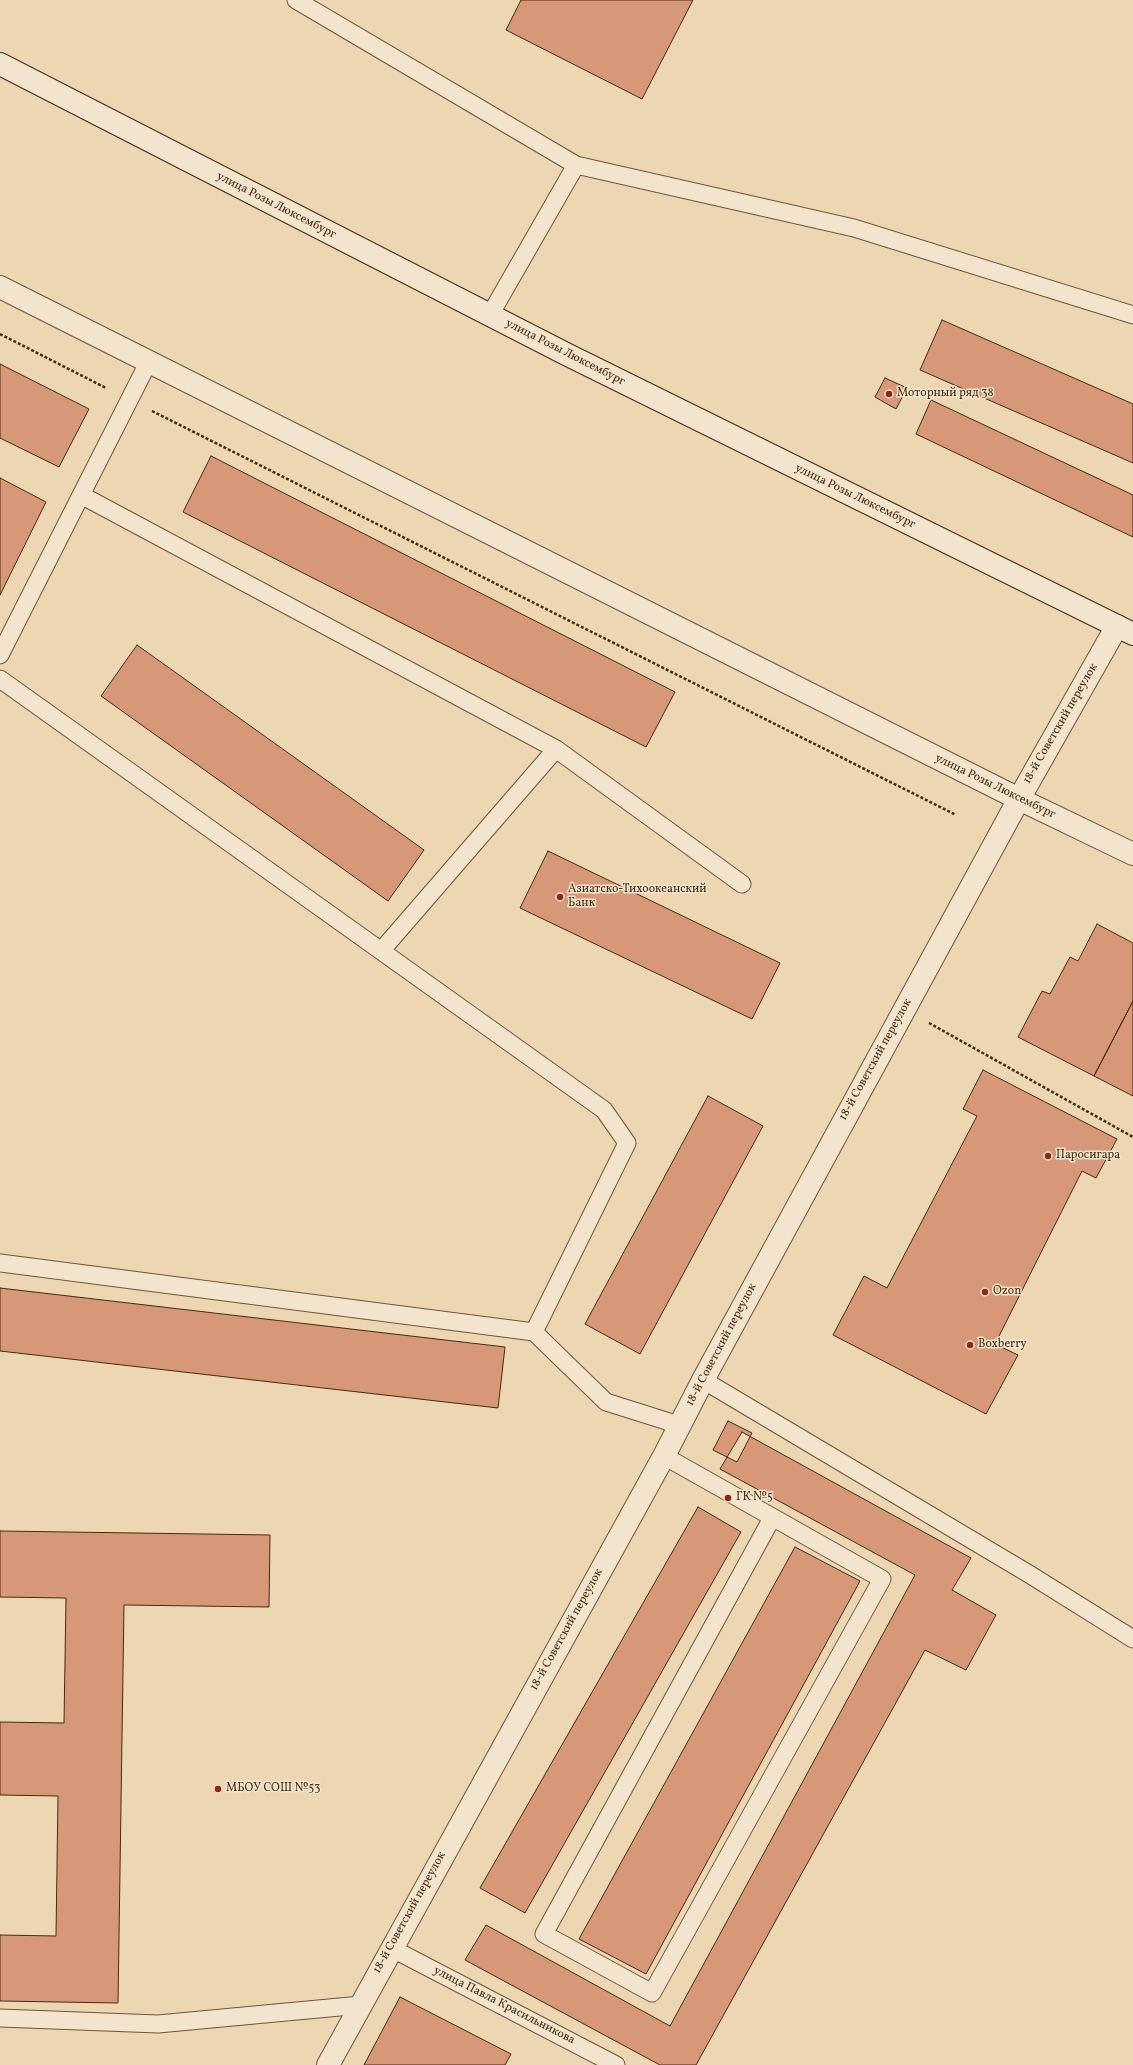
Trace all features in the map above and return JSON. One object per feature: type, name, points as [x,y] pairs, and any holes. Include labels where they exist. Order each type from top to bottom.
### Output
[{"type":"street","name":"улица Розы Люксембург","points":[[0,64],[490,316],[1125,630]]},
{"type":"street","name":"улица Розы Люксембург","points":[[0,287],[1019,799],[1133,854]]},
{"type":"street","name":"18-й Советский переулок","points":[[328,2065],[391,1948],[664,1456],[702,1380],[1019,799],[1125,630]]},
{"type":"lane","points":[[296,0],[576,165],[854,228],[1133,315]]},
{"type":"lane","points":[[490,316],[576,165]]},
{"type":"lane","points":[[0,655],[149,362]]},
{"type":"lane","points":[[81,495],[556,749],[742,884]]},
{"type":"lane","points":[[0,679],[604,1110],[626,1144],[534,1332]]},
{"type":"lane","points":[[380,951],[556,749]]},
{"type":"lane","points":[[0,1263],[534,1332],[606,1402],[679,1425]]},
{"type":"lane","points":[[702,1380],[1029,1574],[1133,1639]]},
{"type":"lane","points":[[664,1456],[882,1579],[652,1993],[544,1934],[772,1518]]},
{"type":"lane","name":"улица Павла Красильникова","points":[[391,1948],[616,2065]]},
{"type":"lane","points":[[0,2018],[158,2024],[361,2005]]},
{"type":"path","points":[[0,334],[956,814]]},
{"type":"path","points":[[904,1009],[1133,1137]]},
{"type":"building","points":[[521,0],[693,0],[642,99],[506,30]]},
{"type":"building","points":[[942,320],[1133,404],[1133,463],[920,370]]},
{"type":"building","points":[[0,364],[89,409],[59,467],[0,438]]},
{"type":"building","points":[[885,378],[907,388],[896,409],[875,397]]},
{"type":"building","points":[[931,400],[1133,495],[1133,537],[916,434]]},
{"type":"building","points":[[211,456],[675,692],[646,747],[183,512]]},
{"type":"building","points":[[0,478],[46,502],[0,595]]},
{"type":"building","points":[[137,645],[424,850],[388,901],[101,696]]},
{"type":"building","points":[[548,851],[780,963],[752,1019],[520,908]]},
{"type":"building","points":[[1097,924],[1133,943],[1133,1001],[1094,1076],[1018,1037],[1042,991],[1050,994],[1070,957],[1078,961]]},
{"type":"building","points":[[1133,1001],[1133,1096],[1094,1076]]},
{"type":"building","points":[[983,1070],[1117,1139],[1096,1178],[1082,1171],[995,1344],[1018,1355],[986,1414],[833,1335],[864,1276],[887,1288],[977,1116],[963,1109]]},
{"type":"building","points":[[708,1096],[763,1126],[640,1354],[585,1324]]},
{"type":"building","points":[[0,1288],[505,1347],[498,1408],[0,1351]]},
{"type":"building","points":[[728,1421],[752,1433],[737,1462],[713,1450]]},
{"type":"building","points":[[742,1432],[971,1558],[952,1590],[996,1615],[966,1670],[925,1650],[696,2065],[660,2065],[465,1960],[486,1925],[670,2026],[915,1575],[720,1469]]},
{"type":"building","points":[[698,1507],[741,1532],[525,1913],[480,1888]]},
{"type":"building","points":[[0,1531],[270,1535],[269,1607],[124,1605],[118,2003],[0,2001],[0,1935],[56,1936],[58,1796],[0,1795],[0,1722],[64,1723],[66,1598],[0,1597]]},
{"type":"building","points":[[795,1547],[860,1581],[646,1974],[579,1939]]},
{"type":"building","points":[[400,1997],[511,2054],[505,2065],[364,2065]]},
{"type":"place","name":"Моторный ряд 38","points":[[889,394]]},
{"type":"place","name":"Азиатско-Тихоокеанский Банк","points":[[560,897]]},
{"type":"place","name":"Паросигара","points":[[1048,1156]]},
{"type":"place","name":"Ozon","points":[[985,1292]]},
{"type":"place","name":"Boxberry","points":[[970,1345]]},
{"type":"place","name":"ГК №5","points":[[728,1498]]},
{"type":"place","name":"МБОУ СОШ №53","points":[[218,1789]]}]
